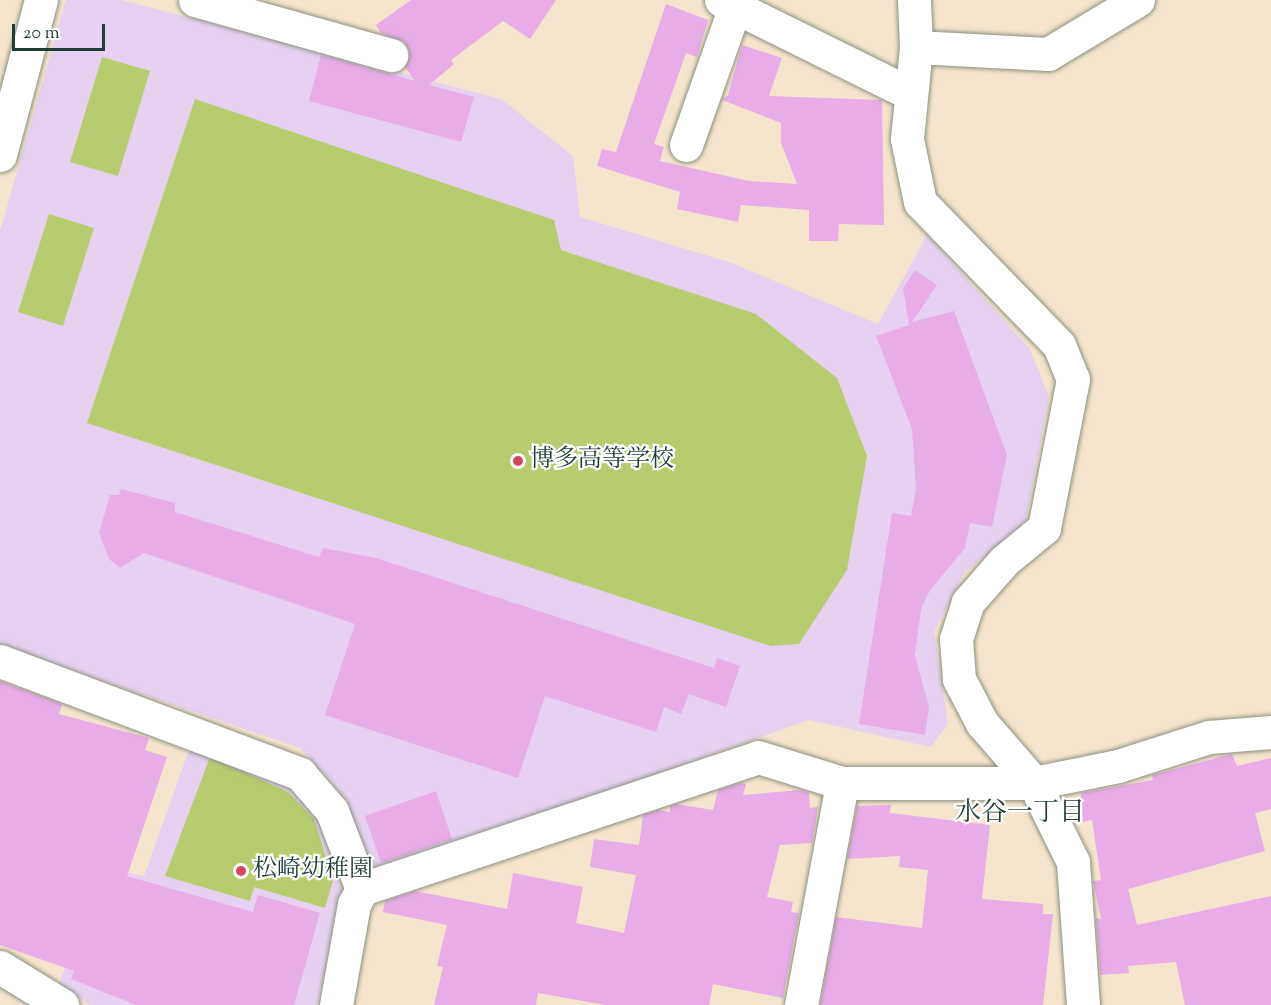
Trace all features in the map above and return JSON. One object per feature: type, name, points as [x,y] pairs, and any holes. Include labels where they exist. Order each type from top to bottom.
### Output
[{"type":"street","points":[[0,155],[40,0]]},
{"type":"street","points":[[195,0],[391,55]]},
{"type":"street","points":[[914,0],[916,47],[907,139],[920,202],[1059,345],[1073,379],[1044,528],[1004,561],[968,602],[956,639],[959,679],[982,723],[1034,783],[1073,862],[1083,1005]]},
{"type":"street","points":[[1070,41],[1094,0]]},
{"type":"street","points":[[916,47],[1048,54],[1138,0]]},
{"type":"street","points":[[686,145],[728,4],[911,94]]},
{"type":"street","points":[[0,662],[300,774],[332,811],[362,889]]},
{"type":"street","points":[[336,1005],[354,904],[362,889],[758,757],[842,783],[1034,783],[1118,766],[1209,737],[1271,732]]},
{"type":"street","points":[[801,1005],[842,783]]},
{"type":"street","points":[[0,967],[62,1005]]},
{"type":"shaded area","name":"博多高等学校","points":[[66,0],[122,0],[501,99],[573,156],[580,217],[729,262],[878,324],[927,235],[1030,349],[1049,397],[1025,525],[964,573],[934,632],[948,724],[931,747],[809,720],[385,869],[370,863],[345,797],[300,748],[0,646],[0,231]]},
{"type":"shaded area","name":"松崎幼稚園","points":[[190,747],[290,785],[317,807],[343,894],[317,1005],[90,1005],[59,985],[98,866],[144,876]]},
{"type":"green space","points":[[102,57],[150,71],[118,176],[70,162]]},
{"type":"green space","points":[[195,99],[554,220],[561,250],[756,314],[837,378],[867,456],[847,570],[799,644],[771,646],[87,423]]},
{"type":"green space","points":[[49,214],[94,228],[63,326],[18,312]]},
{"type":"green space","points":[[210,757],[288,792],[314,819],[333,880],[325,908],[254,887],[250,901],[165,876]]},
{"type":"building","points":[[411,0],[556,0],[530,39],[503,21],[451,60],[454,64],[429,85],[474,97],[461,142],[309,101],[321,55],[415,81],[405,67],[409,51],[405,42],[381,33],[376,25]]},
{"type":"building","points":[[666,4],[708,20],[697,57],[686,53],[654,144],[664,147],[660,161],[749,181],[797,184],[781,143],[781,123],[722,100],[728,95],[742,45],[782,58],[769,96],[882,100],[884,225],[839,224],[838,241],[809,241],[809,210],[741,205],[738,222],[677,209],[680,192],[597,166],[602,149],[616,152]]},
{"type":"building","points":[[915,270],[937,285],[912,322],[954,311],[1007,455],[992,527],[970,523],[965,548],[930,590],[921,609],[915,655],[929,707],[925,735],[859,724],[892,513],[911,516],[916,489],[912,429],[876,336],[909,325],[903,288]]},
{"type":"building","points":[[121,489],[175,503],[175,512],[319,557],[323,548],[376,558],[714,668],[717,658],[740,666],[726,707],[689,694],[681,714],[664,707],[656,732],[545,696],[518,778],[325,715],[355,624],[144,553],[120,568],[109,559],[99,533],[110,495],[119,495]]},
{"type":"building","points":[[0,681],[62,704],[59,714],[149,738],[145,750],[167,757],[127,876],[253,912],[258,895],[320,913],[294,1005],[136,1005],[71,979],[74,971],[0,945]]},
{"type":"building","points":[[1232,754],[1237,766],[1271,758],[1271,809],[1255,813],[1265,851],[1128,889],[1137,925],[1271,896],[1271,1005],[1185,1005],[1176,962],[1128,966],[1129,973],[1100,975],[1096,918],[1101,919],[1093,881],[1101,880],[1092,820],[1083,822],[1081,793],[1153,780],[1152,775]]},
{"type":"building","points":[[741,783],[746,784],[743,795],[800,790],[809,792],[810,808],[818,807],[812,843],[780,845],[767,897],[793,902],[791,912],[799,913],[783,998],[713,984],[709,1005],[605,1005],[538,993],[536,1005],[434,1005],[443,967],[437,966],[447,925],[383,912],[385,901],[415,891],[507,909],[513,873],[583,887],[576,923],[624,933],[636,875],[590,867],[594,839],[639,845],[643,815],[657,810],[670,812],[670,806],[676,804],[713,810],[718,790]]},
{"type":"building","points":[[436,791],[452,839],[381,863],[365,816]]},
{"type":"building","points":[[891,805],[890,813],[990,825],[982,899],[1043,904],[1043,914],[1053,914],[1043,1005],[820,1005],[836,917],[922,928],[928,870],[899,867],[900,856],[847,859],[857,806]]},
{"type":"place","name":"博多高等学校","points":[[518,461]]},
{"type":"place","name":"松崎幼稚園","points":[[241,871]]},
{"type":"district","name":"水谷一丁目","points":[[1020,814]]}]
